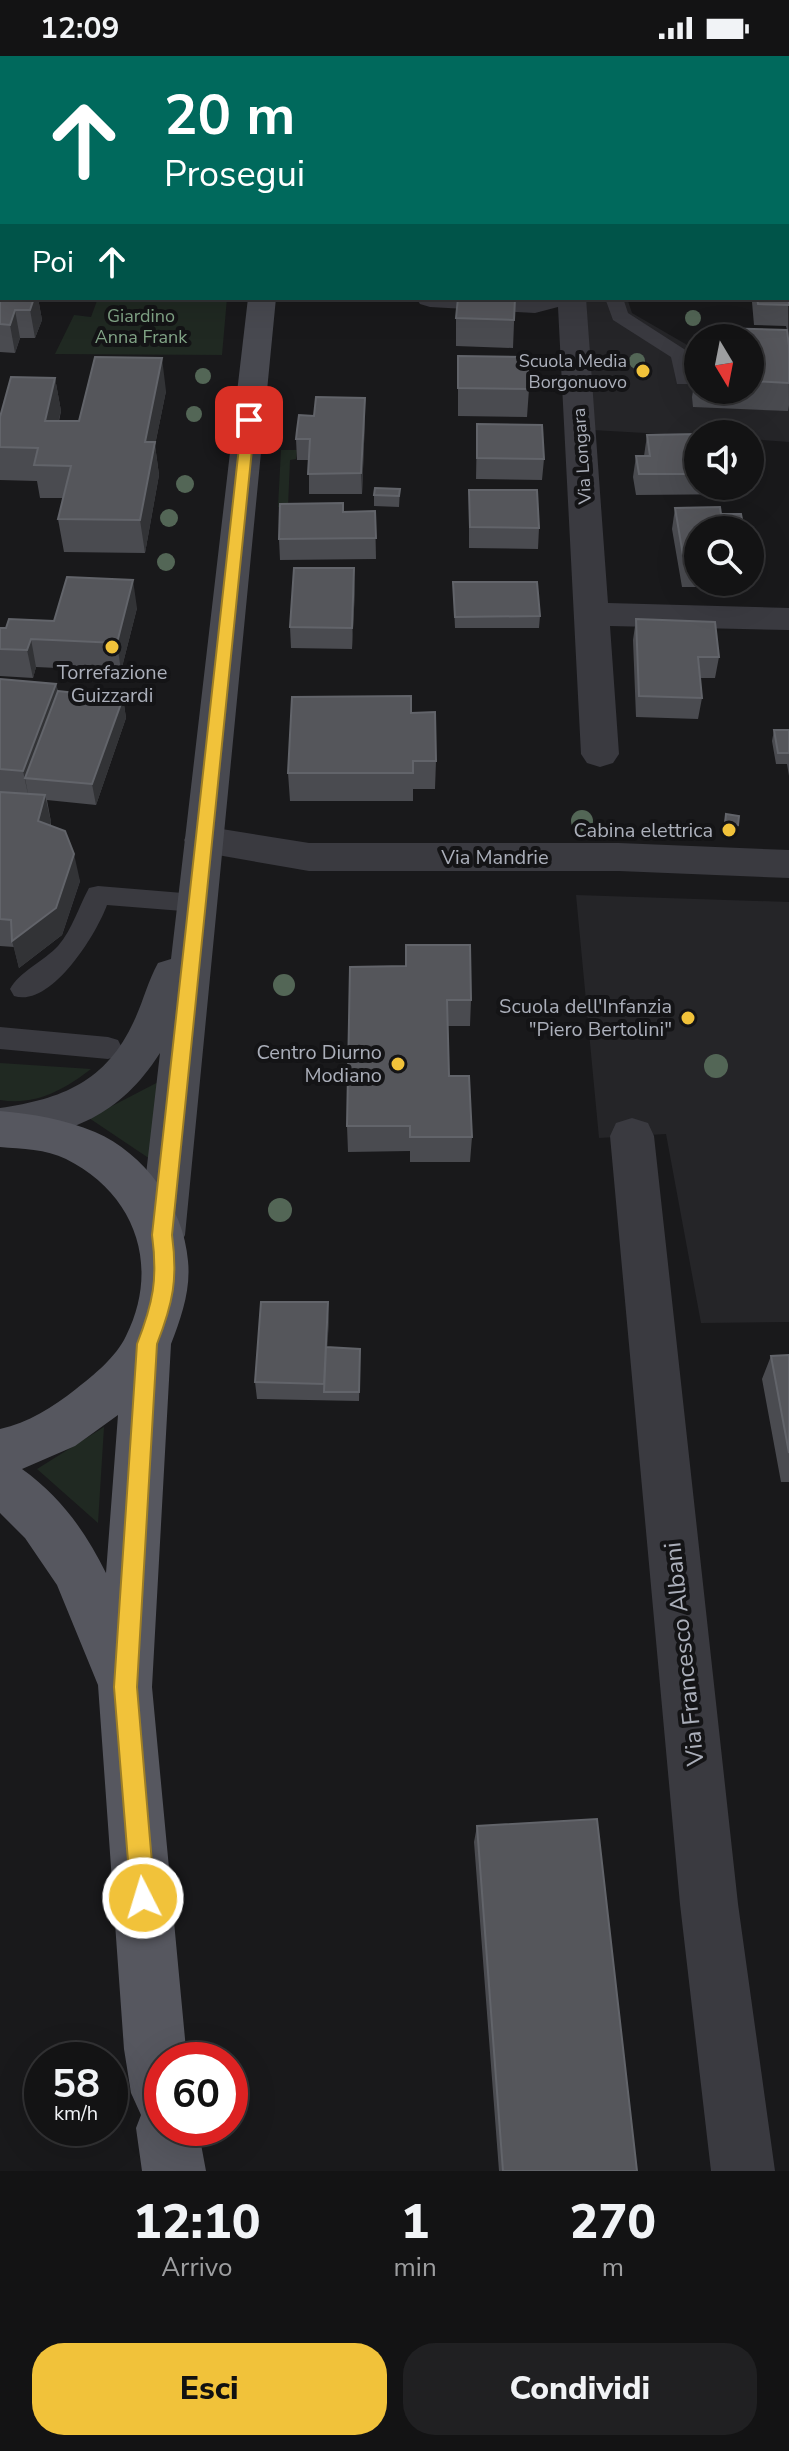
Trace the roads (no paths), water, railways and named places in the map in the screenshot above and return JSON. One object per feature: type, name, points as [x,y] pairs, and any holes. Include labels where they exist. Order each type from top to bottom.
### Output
[{"type":"main road","points":[[0,1452],[66,1426],[114,1389],[147,1344],[162,1307],[167,1270],[162,1235],[195,903],[262,300]]},
{"type":"main road","points":[[0,1128],[54,1117],[86,1103],[108,1088],[140,1054],[162,1007],[195,903]]},
{"type":"main road","points":[[0,1128],[52,1135],[82,1145],[110,1161],[142,1194],[162,1235]]},
{"type":"main road","points":[[147,1344],[125,1687],[154,2042]]},
{"type":"main road","points":[[0,1483],[20,1495],[47,1522],[63,1545],[96,1609],[125,1687]]},
{"type":"main road","points":[[170,2146],[174,2171]]},
{"type":"street","points":[[465,300],[535,304],[551,300]]},
{"type":"street","name":"Via Longara","points":[[572,300],[600,754]]},
{"type":"street","points":[[592,614],[789,619]]},
{"type":"street","name":"Via Mandrie","points":[[203,840],[309,857],[619,857],[789,864]]},
{"type":"street","name":"Via Francesco Albani","points":[[632,1136],[709,1904],[743,2171]]},
{"type":"lane","points":[[615,300],[620,316],[680,355],[684,380]]},
{"type":"lane","points":[[23,989],[52,971],[89,924],[98,895],[195,903]]},
{"type":"lane","points":[[0,1038],[108,1048]]},
{"type":"place","name":"Scuola Media Borgonuovo","points":[[643,371]]},
{"type":"place","name":"Torrefazione Guizzardi","points":[[112,647]]},
{"type":"place","name":"Cabina elettrica","points":[[729,830]]},
{"type":"place","name":"Scuola dell'Infanzia \"Piero Bertolini\"","points":[[688,1018]]},
{"type":"place","name":"Centro Diurno Modiano","points":[[398,1064]]},
{"type":"park label","name":"Giardino Anna Frank","points":[[141,326]]}]
